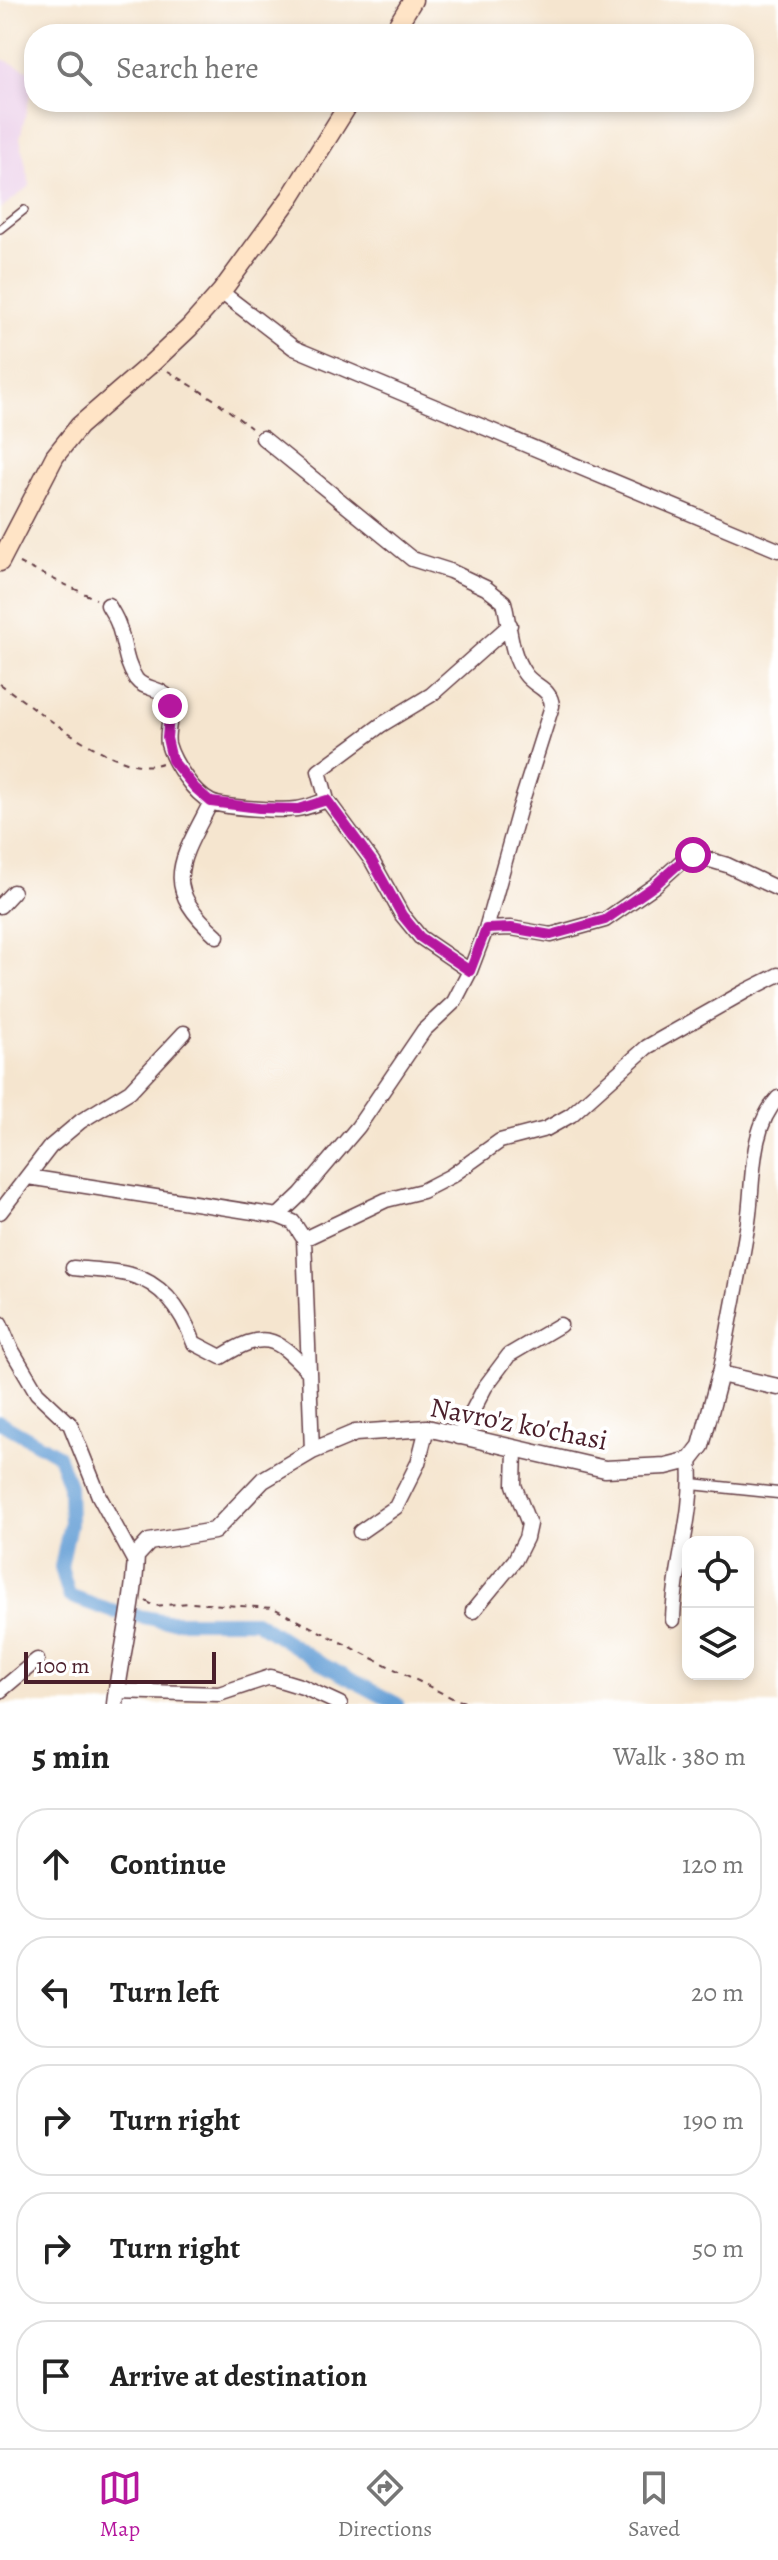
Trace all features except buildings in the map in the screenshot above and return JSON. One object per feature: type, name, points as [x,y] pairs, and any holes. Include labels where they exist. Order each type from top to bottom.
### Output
[{"type":"main road","points":[[398,24],[413,0]]},
{"type":"main road","points":[[2,559],[55,456],[79,426],[153,362],[221,292],[290,198],[344,112]]},
{"type":"street","points":[[221,292],[294,348],[778,550]]},
{"type":"street","points":[[263,438],[412,559],[450,571],[486,588],[504,602],[514,656],[526,676],[550,694],[552,706],[486,929],[454,1002],[424,1030],[358,1127],[278,1216]]},
{"type":"street","points":[[108,605],[118,624],[127,665],[134,677],[141,686],[165,694],[168,698],[171,713],[167,738],[172,760],[195,788],[211,802],[259,808],[298,809],[327,800]]},
{"type":"street","points":[[470,971],[420,937],[402,915],[372,861],[327,800],[319,771],[381,725],[431,695],[510,625]]},
{"type":"street","points":[[211,802],[183,856],[181,880],[187,903],[217,936]]},
{"type":"street","points":[[486,929],[523,929],[551,935],[605,920],[693,855],[727,865],[778,889]]},
{"type":"street","points":[[0,906],[13,892]]},
{"type":"street","points":[[304,1239],[386,1200],[422,1191],[451,1176],[500,1141],[546,1129],[571,1115],[647,1047],[778,975]]},
{"type":"street","points":[[0,1212],[50,1147],[81,1121],[130,1091],[184,1033]]},
{"type":"street","points":[[673,1620],[673,1595],[688,1527],[692,1484],[690,1460],[701,1446],[720,1374],[748,1221],[757,1141],[770,1107],[778,1098]]},
{"type":"street","points":[[28,1177],[278,1216],[293,1222],[304,1239],[312,1451]]},
{"type":"street","points":[[73,1268],[132,1275],[161,1291],[185,1317],[194,1343],[221,1357],[239,1346],[268,1339],[284,1346],[308,1371]]},
{"type":"street","points":[[0,1323],[37,1393],[70,1424],[99,1496],[136,1564],[134,1593],[123,1639],[115,1698],[219,1694],[270,1677],[303,1687],[340,1704]]},
{"type":"street","points":[[459,1437],[485,1387],[509,1355],[560,1325]]},
{"type":"street","points":[[720,1374],[778,1387]]},
{"type":"street","points":[[360,1532],[396,1507],[418,1463],[427,1428]]},
{"type":"street","name":"Navro'z ko'chasi","points":[[136,1564],[136,1556],[149,1542],[214,1531],[263,1480],[312,1451],[355,1433],[427,1428],[605,1469],[666,1466],[690,1460]]},
{"type":"street","points":[[473,1611],[515,1560],[526,1538],[529,1524],[514,1485],[515,1449]]},
{"type":"street","points":[[692,1484],[778,1493]]},
{"type":"street","points":[[0,1691],[37,1660]]},
{"type":"lane","points":[[0,229],[24,210]]},
{"type":"path","points":[[153,362],[215,400],[263,438]]},
{"type":"path","points":[[2,559],[108,605]]},
{"type":"path","points":[[0,684],[105,755],[140,767],[153,767],[172,760]]},
{"type":"path","points":[[134,1593],[154,1606],[191,1603],[273,1608],[454,1699],[473,1704]]},
{"type":"shaded area","points":[[0,58],[24,69],[26,112],[20,138],[30,186],[0,209]]},
{"type":"waterway","points":[[0,1422],[58,1455],[69,1486],[70,1524],[61,1567],[69,1596],[111,1611],[165,1621],[255,1621],[320,1663],[397,1704]]},
{"type":"route","points":[[170,706],[167,738],[172,760],[195,788],[211,802],[259,808],[298,809],[327,800],[372,861],[402,915],[420,937],[470,971],[486,929],[536,930],[551,935],[605,920],[693,855]]}]
